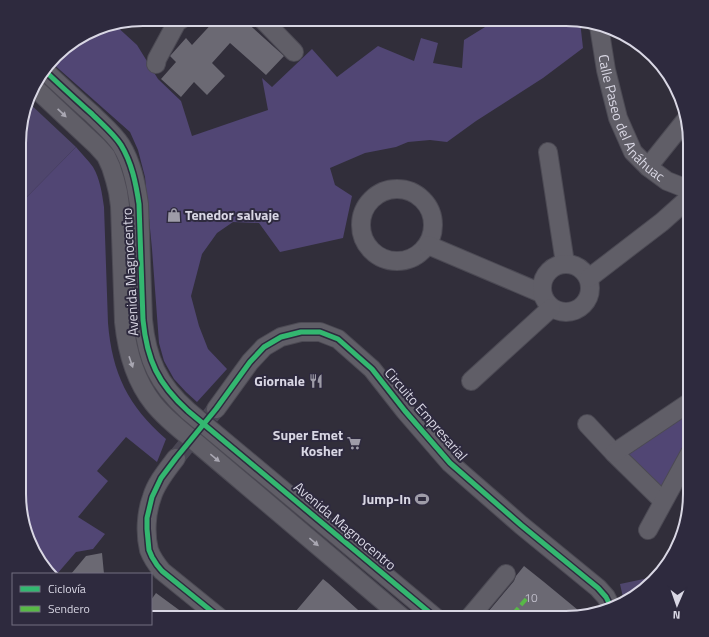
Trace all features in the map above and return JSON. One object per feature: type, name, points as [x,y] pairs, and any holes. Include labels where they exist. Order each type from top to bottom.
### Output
[{"type":"street","points":[[156,64],[157,59],[175,26]]},
{"type":"street","points":[[269,26],[294,52]]},
{"type":"street","name":"Calle Paseo del Anáhuac","points":[[600,31],[606,70],[618,118],[633,152],[648,168],[667,181],[683,187]]},
{"type":"street","name":"Avenida Magnocentro","points":[[49,74],[111,133],[121,145],[128,159],[137,189],[144,335],[153,365],[167,390],[188,411],[428,611]]},
{"type":"street","name":"Avenida Magnocentro","points":[[38,91],[97,146],[106,156],[111,167],[120,206],[124,322],[129,356],[135,373],[153,403],[164,416],[217,459],[395,611]]},
{"type":"street","points":[[648,168],[681,125]]},
{"type":"street","points":[[548,152],[565,263]]},
{"type":"street","points":[[399,189],[417,195],[430,208],[434,227],[428,245],[414,258],[396,262],[378,256],[365,242],[360,224],[366,206],[380,193],[399,189]]},
{"type":"street","points":[[589,278],[662,222],[683,203]]},
{"type":"street","points":[[428,245],[541,293]]},
{"type":"street","points":[[565,263],[580,267],[589,278],[591,291],[586,303],[576,311],[563,312],[551,308],[541,293],[542,279],[551,268],[565,263]]},
{"type":"street","points":[[471,381],[551,308]]},
{"type":"street","name":"Circuito Empresarial","points":[[216,409],[250,362],[264,347],[282,337],[301,332],[320,332],[338,339],[372,369],[405,411],[450,463],[521,525],[598,588],[609,603]]},
{"type":"street","points":[[614,453],[683,407]]},
{"type":"street","points":[[587,424],[663,501]]},
{"type":"street","points":[[176,458],[161,478],[152,497],[147,518],[149,550],[152,558],[162,571],[211,611]]},
{"type":"street","points":[[648,530],[683,465]]},
{"type":"street","points":[[475,611],[506,574]]},
{"type":"shaded area","points":[[487,26],[574,26],[581,27],[583,48],[543,78],[476,121],[447,142],[430,140],[408,142],[396,147],[365,153],[330,168],[335,185],[352,196],[343,238],[280,252],[259,223],[233,222],[217,233],[202,254],[191,296],[199,326],[208,349],[227,369],[197,402],[174,379],[164,361],[159,343],[145,177],[138,150],[130,132],[55,66],[72,50],[84,42],[105,32],[119,29],[137,45],[158,79],[181,101],[192,136],[268,110],[262,78],[272,87],[312,49],[337,77],[378,46],[414,61],[421,38],[438,43],[433,63],[462,68],[464,40]]},
{"type":"shaded area","points":[[32,106],[76,147],[26,198],[27,128]]},
{"type":"shaded area","points":[[76,147],[93,167],[97,176],[104,207],[108,323],[113,358],[124,387],[132,401],[141,414],[166,439],[157,462],[126,437],[97,471],[108,481],[78,517],[105,534],[93,549],[76,552],[58,573],[46,559],[35,539],[28,517],[26,502],[26,198]]},
{"type":"shaded area","points":[[683,408],[683,464],[663,500],[615,453]]},
{"type":"shaded area","points":[[647,578],[623,596],[620,584]]},
{"type":"building","points":[[210,26],[251,26],[284,56],[266,75],[230,43],[212,63],[225,76],[207,95],[194,82],[181,97],[161,79],[176,62],[170,56],[186,38],[192,45]]},
{"type":"building","points":[[102,553],[104,573],[72,573],[86,556]]},
{"type":"building","points":[[524,566],[578,610],[489,611],[514,581]]},
{"type":"building","points":[[323,579],[359,611],[296,611]]},
{"type":"building","points":[[156,593],[180,611],[152,611],[152,599]]},
{"type":"tunnel","points":[[176,458],[216,409]]},
{"type":"marked path","points":[[516,611],[527,598]]},
{"type":"cycle path","points":[[49,74],[111,133],[121,145],[131,166],[139,204],[143,320],[145,334],[151,359],[169,391],[188,411],[428,611]]},
{"type":"cycle path","points":[[211,611],[162,571],[152,557],[149,550],[147,529],[147,518],[152,497],[161,478],[216,409],[250,362],[264,347],[281,337],[301,332],[320,332],[338,339],[372,369],[405,411],[450,463],[521,525],[598,588],[609,603]]},
{"type":"place","name":"Tenedor salvaje","points":[[174,215]]},
{"type":"place","name":"Giornale","points":[[316,381]]},
{"type":"place","name":"Super Emet Kosher","points":[[354,443]]},
{"type":"place","name":"Jump-In","points":[[422,499]]}]
